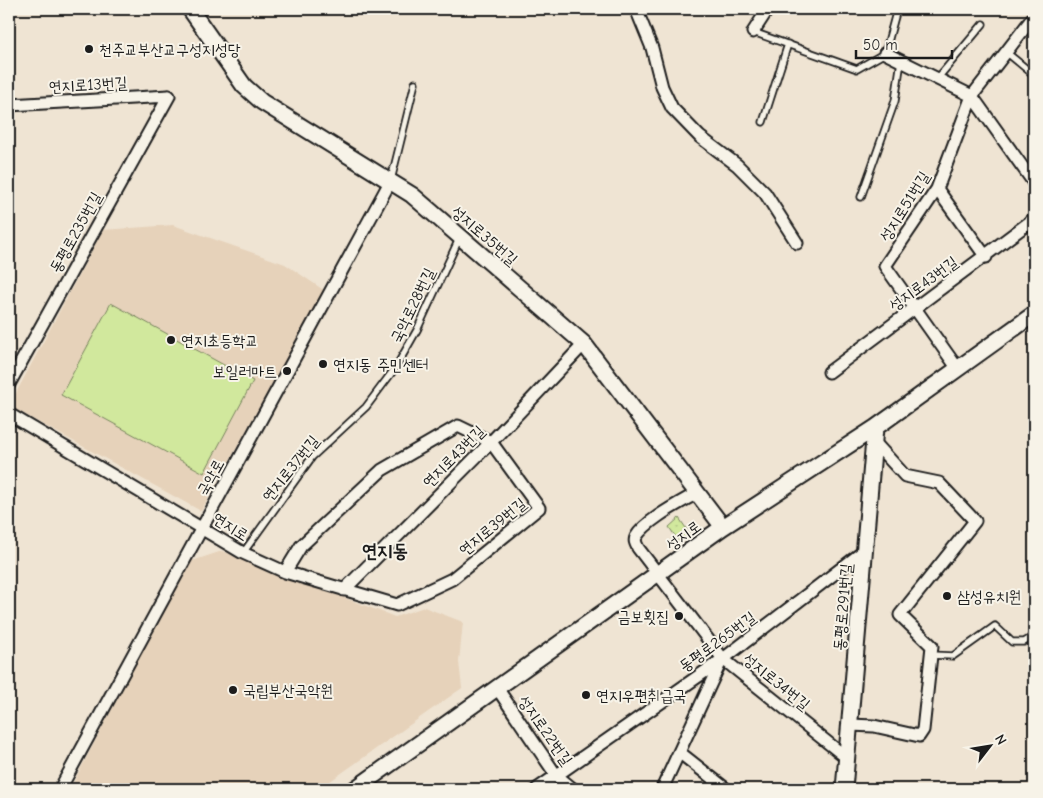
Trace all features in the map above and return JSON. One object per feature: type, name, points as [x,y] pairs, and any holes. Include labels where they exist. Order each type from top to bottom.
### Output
[{"type":"main road","name":"성지로35번길","points":[[190,9],[244,86],[262,102],[412,195],[584,344],[723,528]]},
{"type":"main road","name":"성지로","points":[[355,789],[723,528],[874,435],[958,369],[1034,314]]},
{"type":"main road","name":"동평로291번길","points":[[844,789],[874,435]]},
{"type":"street","points":[[636,9],[652,48],[662,87],[672,108],[700,138],[737,165],[765,193],[797,243]]},
{"type":"street","points":[[753,32],[768,9]]},
{"type":"street","name":"성지로51번길","points":[[958,369],[885,266],[937,189],[972,96],[1034,16]]},
{"type":"street","points":[[885,53],[972,96],[1034,183]]},
{"type":"street","name":"연지로13번길","points":[[9,105],[169,96]]},
{"type":"street","name":"동평로235번길","points":[[9,384],[169,96]]},
{"type":"street","name":"국악로","points":[[60,789],[390,182]]},
{"type":"street","points":[[937,189],[986,257]]},
{"type":"street","name":"성지로43번길","points":[[829,372],[986,257],[1034,219]]},
{"type":"street","name":"연지로43번길","points":[[344,590],[491,442],[584,344]]},
{"type":"street","name":"연지로","points":[[9,414],[202,527],[242,553],[285,572],[397,606]]},
{"type":"street","name":"연지로39번길","points":[[285,572],[301,546],[382,470],[458,426],[491,442],[540,508],[452,579],[397,606]]},
{"type":"street","points":[[850,725],[874,726],[919,736],[923,730],[932,646],[900,615],[975,521],[939,483],[905,476],[874,435]]},
{"type":"street","name":"성지로34번길","points":[[697,493],[651,522],[636,537],[635,543],[723,658],[847,758]]},
{"type":"street","name":"동평로265번길","points":[[537,789],[723,658],[864,551]]},
{"type":"street","points":[[662,789],[723,658]]},
{"type":"street","name":"성지로22번길","points":[[496,688],[556,775],[573,789]]},
{"type":"street","points":[[679,752],[726,789]]},
{"type":"lane","points":[[753,32],[857,68],[885,53],[897,9]]},
{"type":"lane","points":[[937,79],[983,24]]},
{"type":"lane","points":[[763,122],[788,44]]},
{"type":"lane","points":[[1006,52],[1034,75]]},
{"type":"lane","points":[[861,197],[895,101],[901,61]]},
{"type":"lane","points":[[390,182],[415,83]]},
{"type":"lane","name":"국악로28번길","points":[[366,407],[396,367],[418,330],[460,237]]},
{"type":"lane","name":"연지로37번길","points":[[242,553],[312,457],[366,407]]},
{"type":"lane","points":[[931,655],[953,656],[995,626],[1012,642],[1024,642],[1034,636]]},
{"type":"shaded area","name":"연지초등학교","points":[[173,225],[285,264],[325,291],[201,511],[9,406],[103,230]]},
{"type":"shaded area","points":[[222,551],[395,617],[424,607],[463,622],[459,662],[462,688],[319,789],[70,789],[189,562]]},
{"type":"green space","points":[[111,303],[253,381],[204,473],[61,395]]},
{"type":"green space","points":[[679,518],[690,534],[679,542],[669,527]]},
{"type":"place","name":"천주교부산교구성지성당","points":[[89,49]]},
{"type":"place","name":"연지초등학교","points":[[171,340]]},
{"type":"place","name":"연지동 주민센터","points":[[323,364]]},
{"type":"place","name":"보일러마트","points":[[287,371]]},
{"type":"place","name":"삼성유치원","points":[[947,596]]},
{"type":"place","name":"금보횟집","points":[[679,616]]},
{"type":"place","name":"국립부산국악원","points":[[233,690]]},
{"type":"place","name":"연지우편취급국","points":[[586,695]]},
{"type":"district","name":"연지동","points":[[385,550]]}]
